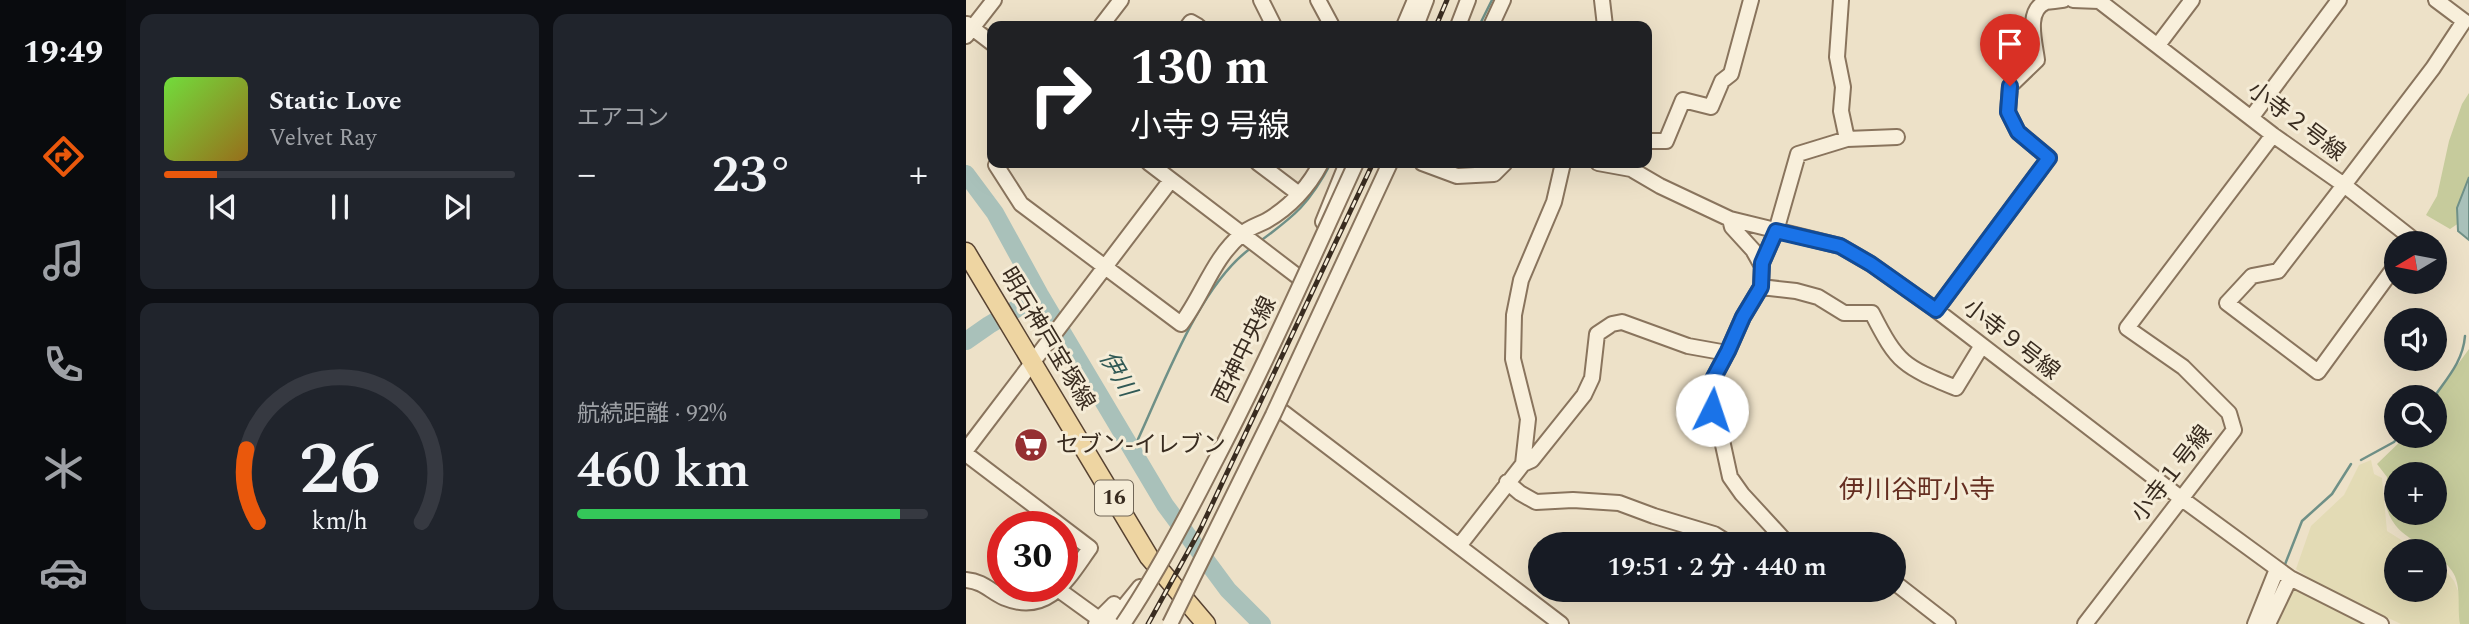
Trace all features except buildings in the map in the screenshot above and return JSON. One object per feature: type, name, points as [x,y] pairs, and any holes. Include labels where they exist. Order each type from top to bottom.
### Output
[{"type":"main road","name":"明石神戸宝塚線","points":[[966,252],[1004,315],[1036,358],[1158,559],[1189,597],[1206,624]]},
{"type":"street","points":[[987,40],[968,29],[994,0]]},
{"type":"street","points":[[1105,21],[1121,0]]},
{"type":"street","points":[[1261,0],[1272,21]]},
{"type":"street","points":[[1319,0],[1330,21]]},
{"type":"street","points":[[1406,21],[1415,0]]},
{"type":"street","points":[[1418,21],[1426,0]]},
{"type":"street","points":[[1450,21],[1458,0]]},
{"type":"street","points":[[1460,21],[1468,0]]},
{"type":"street","points":[[1494,21],[1503,0]]},
{"type":"street","points":[[1602,0],[1604,21]]},
{"type":"street","points":[[1652,141],[1666,141],[1684,100],[1711,107],[1722,81],[1731,74],[1751,0]]},
{"type":"street","points":[[1841,0],[1837,57],[1843,87],[1841,111],[1847,139]]},
{"type":"street","points":[[1936,310],[2049,158],[2018,132],[2008,112],[2010,86],[2037,60],[2033,25],[2035,10],[2044,3],[2063,0]]},
{"type":"street","points":[[2073,0],[2098,0]]},
{"type":"street","name":"小寺２号線","points":[[2098,0],[2273,135],[2344,185],[2433,68],[2464,21],[2436,0]]},
{"type":"street","points":[[2158,45],[2192,0]]},
{"type":"street","points":[[2251,118],[2339,0]]},
{"type":"street","name":"小寺１号線","points":[[2085,624],[2234,430],[2229,413],[2183,367],[2127,328],[2273,135]]},
{"type":"street","points":[[1777,532],[1730,477],[1720,431],[1712,410],[1712,381],[1761,287],[1762,266],[1776,231],[1798,154],[1847,139],[1897,137]]},
{"type":"street","points":[[998,168],[1021,204],[1181,324],[1207,277],[1245,235],[1284,209],[1311,182],[1318,168]]},
{"type":"street","points":[[1155,168],[1301,279]]},
{"type":"street","points":[[1265,168],[1299,194]]},
{"type":"street","name":"西神中央線","points":[[1102,622],[1158,559],[1206,475],[1301,279],[1345,168]]},
{"type":"street","name":"西神中央線","points":[[1124,624],[1184,524],[1252,391],[1354,168]]},
{"type":"street","points":[[1170,624],[1273,415],[1388,168]]},
{"type":"street","points":[[1178,624],[1230,509],[1395,168]]},
{"type":"street","points":[[1435,168],[1457,176],[1493,174],[1500,168]]},
{"type":"street","points":[[1523,464],[1528,419],[1513,359],[1514,315],[1521,281],[1554,202],[1562,168]]},
{"type":"street","name":"小寺９号線","points":[[1634,168],[1660,186],[1730,219],[1840,246],[1871,264],[1936,310],[1981,347],[2277,569],[2381,624]]},
{"type":"street","points":[[1042,511],[966,452],[1171,180]]},
{"type":"street","points":[[2384,281],[2318,372],[2227,303],[2252,276],[2278,271],[2344,185],[2403,231]]},
{"type":"street","points":[[1730,219],[1732,227],[1753,250],[1762,266]]},
{"type":"street","points":[[1761,287],[1796,291],[1818,297],[1844,313],[1872,313],[1891,350],[1908,367],[1956,388],[1981,347]]},
{"type":"street","points":[[1459,546],[1507,482],[1523,464],[1532,460],[1584,395],[1592,378],[1597,334],[1612,324],[1622,322],[1688,346],[1727,353]]},
{"type":"street","points":[[1280,410],[1561,624]]},
{"type":"street","points":[[1507,482],[1536,502],[1573,500],[1619,503],[1707,532]]},
{"type":"street","points":[[1078,539],[1090,548],[1078,564]]},
{"type":"street","points":[[2255,624],[2277,569]]},
{"type":"street","points":[[2268,624],[2290,578]]},
{"type":"street","points":[[966,580],[980,582],[987,587]]},
{"type":"street","points":[[1906,591],[1948,624]]},
{"type":"street","points":[[1075,602],[1102,622],[1114,604]]},
{"type":"shaded area","points":[[2371,460],[2374,474],[2382,478],[2384,525],[2386,525],[2387,531],[2400,539],[2384,539],[2384,602],[2447,602],[2447,572],[2459,593],[2460,624],[2401,624],[2324,588],[2296,569],[2311,526],[2344,495],[2359,465]]},
{"type":"shaded area","points":[[2295,590],[2365,624],[2274,624],[2290,591]]},
{"type":"green space","points":[[2469,93],[2469,177],[2457,208],[2459,223],[2450,229],[2426,215],[2437,196],[2449,141],[2462,104]]},
{"type":"green space","points":[[2469,349],[2469,624],[2460,624],[2458,589],[2455,577],[2447,565],[2447,539],[2412,539],[2396,525],[2447,525],[2447,462],[2384,462],[2384,473],[2377,464],[2394,448],[2447,448],[2447,385],[2443,385]]},
{"type":"water","points":[[2469,177],[2469,240],[2458,231],[2457,208]]},
{"type":"waterway","points":[[1482,21],[1492,0]]},
{"type":"waterway","points":[[1259,242],[1301,208],[1328,168]]},
{"type":"waterway","name":"伊川","points":[[966,174],[995,213],[1040,295],[1165,505],[1228,590],[1262,624]]},
{"type":"waterway","points":[[1133,450],[1198,313],[1232,265],[1251,248]]},
{"type":"waterway","points":[[966,341],[1040,295]]},
{"type":"waterway","points":[[2443,385],[2458,361],[2465,336]]},
{"type":"waterway","points":[[2361,460],[2384,447]]},
{"type":"waterway","points":[[2284,567],[2302,521],[2332,494],[2351,464]]},
{"type":"railway","points":[[1438,21],[1447,0]]},
{"type":"railway","points":[[1148,624],[1200,530],[1371,168]]},
{"type":"place","name":"セブン-イレブン","points":[[1031,445]]},
{"type":"district","name":"伊川谷町小寺","points":[[1917,490]]},
{"type":"route","points":[[1712,410],[1712,381],[1761,287],[1762,263],[1776,231],[1840,246],[1871,264],[1936,310],[2049,158],[2018,132],[2008,112],[2010,86]]}]
